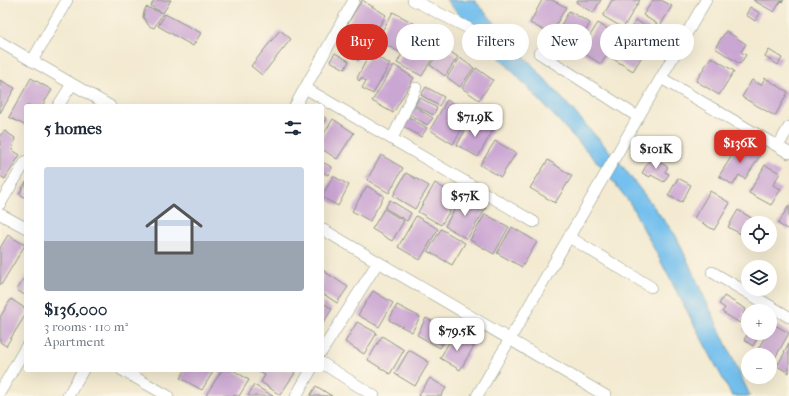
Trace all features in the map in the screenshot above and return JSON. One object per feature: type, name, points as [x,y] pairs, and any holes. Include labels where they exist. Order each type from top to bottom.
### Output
[{"type":"street","points":[[32,61],[66,0]]},
{"type":"street","points":[[296,104],[354,0]]},
{"type":"street","points":[[413,0],[462,25]]},
{"type":"street","points":[[478,396],[706,0]]},
{"type":"street","points":[[0,42],[107,104]]},
{"type":"street","points":[[549,60],[638,117]]},
{"type":"street","points":[[661,78],[789,153]]},
{"type":"street","points":[[59,104],[72,84]]},
{"type":"street","points":[[305,88],[534,222]]},
{"type":"street","points":[[392,139],[416,88]]},
{"type":"street","points":[[778,146],[789,127]]},
{"type":"street","points":[[0,204],[24,163]]},
{"type":"street","points":[[0,214],[24,227]]},
{"type":"street","points":[[324,230],[606,396]]},
{"type":"street","points":[[569,237],[651,287]]},
{"type":"street","points":[[324,348],[378,262]]},
{"type":"street","points":[[712,272],[789,317]]},
{"type":"street","points":[[0,392],[24,350]]},
{"type":"street","points":[[324,364],[374,396]]},
{"type":"street","points":[[68,396],[82,372]]},
{"type":"street","points":[[126,372],[168,396]]},
{"type":"street","points":[[296,396],[310,372]]},
{"type":"water","points":[[446,0],[474,0],[495,24],[468,24]]},
{"type":"water","points":[[502,60],[528,60],[620,163],[676,236],[741,377],[741,384],[744,384],[750,396],[732,396],[630,203],[601,166]]},
{"type":"building","points":[[154,0],[171,0],[163,13],[151,6]]},
{"type":"building","points":[[362,0],[386,15],[381,24],[347,24]]},
{"type":"building","points":[[542,0],[552,0],[566,7],[557,24],[537,24],[537,27],[530,23]]},
{"type":"building","points":[[577,0],[601,0],[593,13],[576,2]]},
{"type":"building","points":[[612,0],[640,0],[625,24],[616,24],[603,16]]},
{"type":"building","points":[[653,0],[661,0],[672,6],[661,24],[657,24],[643,15]]},
{"type":"building","points":[[753,0],[784,0],[782,2],[781,1],[774,12]]},
{"type":"building","points":[[146,7],[163,13],[154,28],[149,26],[143,17]]},
{"type":"building","points":[[750,7],[760,13],[755,21],[746,15]]},
{"type":"building","points":[[569,11],[590,23],[589,24],[562,24]]},
{"type":"building","points":[[393,12],[415,24],[396,24],[396,50],[388,46],[388,24],[386,24]]},
{"type":"building","points":[[165,14],[201,33],[193,46],[158,26]]},
{"type":"building","points":[[636,20],[642,24],[634,24]]},
{"type":"building","points":[[598,23],[600,24],[600,60],[604,60],[601,64],[592,58],[592,32]]},
{"type":"building","points":[[280,30],[291,39],[262,75],[251,66]]},
{"type":"building","points":[[726,31],[746,44],[741,52],[746,55],[740,64],[715,48]]},
{"type":"building","points":[[769,50],[782,58],[778,65],[765,57]]},
{"type":"building","points":[[335,53],[336,60],[349,61],[345,69],[330,61]]},
{"type":"building","points":[[454,54],[458,57],[445,76],[430,65],[434,60],[454,60]]},
{"type":"building","points":[[711,57],[734,71],[719,95],[696,81]]},
{"type":"building","points":[[460,58],[474,68],[460,87],[447,77]]},
{"type":"building","points":[[366,60],[383,60],[390,64],[373,94],[362,88],[366,81],[361,78],[359,81],[357,78]]},
{"type":"building","points":[[399,60],[431,60],[422,76],[397,63]]},
{"type":"building","points":[[615,60],[640,60],[633,71]]},
{"type":"building","points":[[394,65],[414,78],[393,113],[372,101]]},
{"type":"building","points":[[476,68],[493,80],[479,100],[462,88]]},
{"type":"building","points":[[31,78],[52,90],[43,104],[24,104],[24,125],[9,117]]},
{"type":"building","points":[[765,78],[788,92],[775,116],[742,97],[752,80],[761,85]]},
{"type":"building","points":[[0,80],[15,88],[0,113]]},
{"type":"building","points":[[426,87],[444,97],[439,106],[421,95]]},
{"type":"building","points":[[419,97],[437,108],[433,115],[415,105]]},
{"type":"building","points":[[447,100],[471,114],[453,144],[430,130]]},
{"type":"building","points":[[414,106],[433,118],[427,125],[409,114]]},
{"type":"building","points":[[409,117],[427,128],[421,137],[403,126]]},
{"type":"building","points":[[472,118],[493,130],[478,157],[457,145]]},
{"type":"building","points":[[333,119],[354,133],[337,159],[324,150],[324,134]]},
{"type":"building","points":[[5,131],[15,138],[12,150],[20,155],[5,179],[0,176],[0,135]]},
{"type":"building","points":[[495,141],[516,153],[501,177],[480,165]]},
{"type":"building","points":[[740,143],[760,156],[745,179],[739,175],[733,185],[719,176]]},
{"type":"building","points":[[381,155],[403,168],[389,193],[367,180]]},
{"type":"building","points":[[651,157],[668,167],[665,172],[669,174],[664,182],[651,175],[650,177],[642,173]]},
{"type":"building","points":[[548,160],[572,176],[555,203],[530,188]]},
{"type":"building","points":[[324,163],[332,167],[328,175],[324,173]]},
{"type":"building","points":[[765,165],[780,173],[773,185],[781,189],[771,205],[749,193]]},
{"type":"building","points":[[406,173],[429,186],[415,209],[393,196]]},
{"type":"building","points":[[333,176],[349,185],[338,206],[324,198],[324,193]]},
{"type":"building","points":[[678,178],[691,185],[682,202],[668,196]]},
{"type":"building","points":[[435,183],[458,197],[441,225],[418,212]]},
{"type":"building","points":[[24,185],[24,197],[19,194]]},
{"type":"building","points":[[367,186],[384,196],[370,221],[352,211]]},
{"type":"building","points":[[710,191],[730,203],[714,230],[694,218]]},
{"type":"building","points":[[463,195],[486,208],[467,239],[445,226]]},
{"type":"building","points":[[390,200],[411,213],[407,221],[385,208]]},
{"type":"building","points":[[789,205],[789,230],[778,224]]},
{"type":"building","points":[[384,209],[404,221],[392,241],[372,229]]},
{"type":"building","points":[[738,210],[748,216],[741,216],[741,234],[728,227]]},
{"type":"building","points":[[485,214],[509,227],[494,254],[470,240]]},
{"type":"building","points":[[416,216],[438,229],[420,260],[398,247]]},
{"type":"building","points":[[512,227],[537,242],[522,267],[497,253]]},
{"type":"building","points":[[441,229],[465,243],[452,265],[428,251]]},
{"type":"building","points":[[8,235],[24,244],[1,285],[0,284],[0,248]]},
{"type":"building","points":[[324,271],[348,287],[337,303],[324,294]]},
{"type":"building","points":[[24,278],[24,295],[17,290]]},
{"type":"building","points":[[373,291],[393,303],[379,327],[358,315]]},
{"type":"building","points":[[724,296],[741,306],[740,323],[722,312],[725,308],[719,304]]},
{"type":"building","points":[[11,299],[24,308],[24,317],[6,346],[0,342],[0,317]]},
{"type":"building","points":[[324,303],[332,309],[324,322]]},
{"type":"building","points":[[397,305],[420,317],[412,332],[389,320]]},
{"type":"building","points":[[426,318],[450,331],[440,348],[417,335]]},
{"type":"building","points":[[357,322],[377,333],[364,354],[345,342]]},
{"type":"building","points":[[777,326],[789,333],[777,354],[777,348],[759,348],[763,340],[777,340]]},
{"type":"building","points":[[454,334],[474,346],[460,370],[440,358]]},
{"type":"building","points":[[382,336],[404,350],[390,374],[368,360]]},
{"type":"building","points":[[744,340],[756,340],[753,346]]},
{"type":"building","points":[[789,343],[789,373],[777,366]]},
{"type":"building","points":[[409,350],[429,362],[415,386],[395,374]]},
{"type":"building","points":[[184,372],[213,372],[202,390],[180,378]]},
{"type":"building","points":[[221,372],[236,372],[249,380],[239,396],[206,395]]},
{"type":"building","points":[[260,372],[295,373],[280,395],[261,382],[265,375]]},
{"type":"building","points":[[430,378],[446,388],[441,396],[418,396]]},
{"type":"building","points":[[254,385],[273,396],[248,396]]},
{"type":"building","points":[[316,386],[332,396],[310,396]]}]
